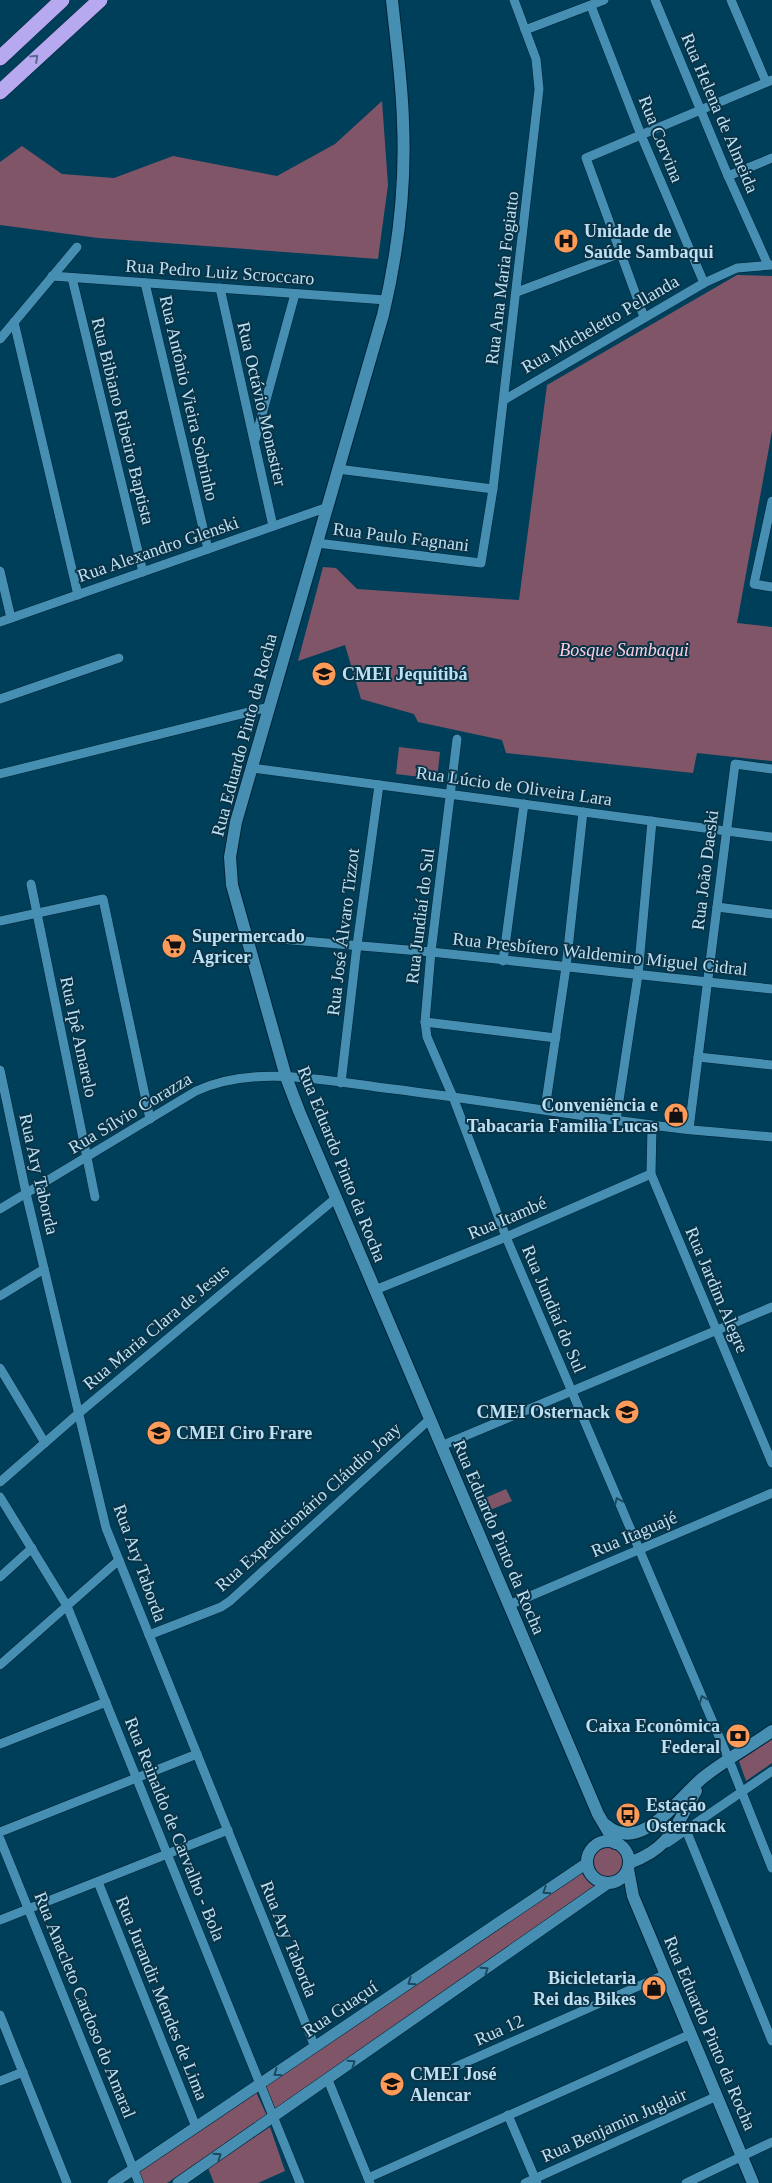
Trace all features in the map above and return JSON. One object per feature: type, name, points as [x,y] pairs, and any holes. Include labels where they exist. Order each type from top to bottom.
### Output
[{"type":"highway","points":[[0,58],[62,0]]},
{"type":"highway","points":[[0,92],[100,0]]},
{"type":"main road","name":"Rua Eduardo Pinto da Rocha","points":[[392,0],[402,96],[404,175],[398,235],[386,300],[234,833],[230,857],[232,885],[286,1077],[600,1818],[618,1844]]},
{"type":"main road","points":[[618,1844],[631,1834],[641,1831],[664,1816],[704,1777],[772,1731]]},
{"type":"main road","points":[[610,1883],[622,1878],[628,1866],[664,1844],[704,1777]]},
{"type":"main road","points":[[664,1816],[670,1827],[664,1844]]},
{"type":"main road","name":"Rua Eduardo Pinto da Rocha","points":[[595,1846],[600,1818]]},
{"type":"main road","points":[[600,1818],[615,1831],[631,1834]]},
{"type":"main road","points":[[628,1866],[625,1851],[618,1844],[601,1842],[590,1850],[586,1863],[588,1870],[595,1880],[610,1883],[633,1896]]},
{"type":"main road","name":"Rua Eduardo Pinto da Rocha","points":[[628,1866],[633,1896],[754,2183]]},
{"type":"street","name":"Rua Ana Maria Fogiatto","points":[[481,563],[493,489],[504,400],[539,89],[538,69],[514,0]]},
{"type":"street","points":[[525,30],[604,0]]},
{"type":"street","name":"Rua Helena de Almeida","points":[[655,0],[728,176],[770,265]]},
{"type":"street","points":[[644,317],[586,158],[769,81],[731,0]]},
{"type":"street","name":"Rua Corvina","points":[[592,6],[641,135],[704,283]]},
{"type":"street","points":[[728,176],[772,158]]},
{"type":"street","points":[[0,339],[77,247]]},
{"type":"street","points":[[517,292],[621,253]]},
{"type":"street","name":"Rua Micheletto Pellanda","points":[[504,400],[704,283],[737,268],[770,265]]},
{"type":"street","name":"Rua Pedro Luiz Scroccaro","points":[[52,276],[386,300]]},
{"type":"street","name":"Rua Bibiano Ribeiro Baptista","points":[[72,278],[143,572]]},
{"type":"street","name":"Rua Antônio Vieira Sobrinho","points":[[145,283],[208,549]]},
{"type":"street","name":"Rua Octávio Monastier","points":[[220,288],[273,526]]},
{"type":"street","points":[[254,443],[295,294]]},
{"type":"street","points":[[14,322],[78,595]]},
{"type":"street","points":[[338,469],[493,489]]},
{"type":"street","points":[[772,500],[754,584],[772,587]]},
{"type":"street","name":"Rua Alexandro Glenski","points":[[0,622],[328,507]]},
{"type":"street","name":"Rua Paulo Fagnani","points":[[317,543],[481,563]]},
{"type":"street","points":[[0,571],[11,618]]},
{"type":"street","points":[[0,699],[119,658]]},
{"type":"street","points":[[0,774],[269,707]]},
{"type":"street","name":"Rua Jundiaí do Sul","points":[[457,739],[431,952],[425,1022],[427,1037],[453,1097],[506,1237],[729,1760],[772,1868]]},
{"type":"street","name":"Rua João Daeski","points":[[689,1129],[725,831],[735,764],[772,769]]},
{"type":"street","name":"Rua Lúcio de Oliveira Lara","points":[[252,768],[772,837]]},
{"type":"street","name":"Rua José Álvaro Tizzot","points":[[341,1083],[379,785]]},
{"type":"street","points":[[503,961],[524,804]]},
{"type":"street","points":[[545,1109],[566,967],[583,812]]},
{"type":"street","points":[[616,1120],[638,975],[652,821]]},
{"type":"street","name":"Rua Ipê Amarelo","points":[[30,884],[95,1197]]},
{"type":"street","points":[[0,921],[103,900],[150,1119]]},
{"type":"street","points":[[717,907],[772,914]]},
{"type":"street","name":"Rua Presbítero Waldemiro Miguel Cidral","points":[[245,936],[431,952],[772,989]]},
{"type":"street","points":[[425,1022],[556,1038]]},
{"type":"street","points":[[698,1057],[772,1065]]},
{"type":"street","name":"Rua Ary Taborda","points":[[0,1070],[26,1194],[106,1528],[315,2047]]},
{"type":"street","name":"Rua Sílvio Corazza","points":[[0,1209],[196,1091],[216,1083],[236,1079],[286,1077],[545,1109],[652,1126],[772,1137]]},
{"type":"street","name":"Rua Jardim Alegre","points":[[652,1126],[651,1174],[772,1463]]},
{"type":"street","name":"Rua Itambé","points":[[375,1290],[506,1237],[651,1174]]},
{"type":"street","name":"Rua Maria Clara de Jesus","points":[[0,1482],[79,1413],[336,1198]]},
{"type":"street","points":[[0,1296],[44,1269]]},
{"type":"street","points":[[441,1446],[772,1307]]},
{"type":"street","points":[[0,1368],[45,1442]]},
{"type":"street","name":"Rua Expedicionário Cláudio Joay","points":[[149,1635],[226,1604],[430,1419]]},
{"type":"street","name":"Rua Itaguajé","points":[[509,1605],[772,1493]]},
{"type":"street","name":"Rua Reinaldo de Carvalho - Bola","points":[[0,1497],[67,1606],[300,2183]]},
{"type":"street","points":[[0,1577],[32,1548]]},
{"type":"street","points":[[0,1665],[119,1560]]},
{"type":"street","points":[[0,1744],[106,1702]]},
{"type":"street","points":[[0,1832],[197,1754]]},
{"type":"street","points":[[664,1844],[772,1771]]},
{"type":"street","points":[[0,1920],[228,1830]]},
{"type":"street","points":[[686,1830],[772,2041]]},
{"type":"street","name":"Rua Anacleto Cardoso do Amaral","points":[[0,1839],[139,2183]]},
{"type":"street","name":"Rua Guaçuí","points":[[113,2183],[586,1863]]},
{"type":"street","name":"Rua Jurandir Mendes de Lima","points":[[98,1882],[196,2127]]},
{"type":"street","points":[[178,2183],[610,1883]]},
{"type":"street","name":"Rua 12","points":[[455,2067],[666,1974]]},
{"type":"street","points":[[0,2015],[67,2183]]},
{"type":"street","points":[[328,2080],[369,2180],[508,2115],[691,2034]]},
{"type":"street","points":[[0,2082],[23,2072]]},
{"type":"street","name":"Rua Benjamin Juglair","points":[[525,2183],[536,2181],[717,2096]]},
{"type":"street","points":[[508,2115],[536,2181]]},
{"type":"street","points":[[686,2183],[772,2142]]},
{"type":"green space","points":[[382,101],[388,185],[378,259],[98,238],[0,225],[0,162],[22,146],[62,174],[114,178],[173,156],[277,176],[335,144]]},
{"type":"green space","name":"Bosque Sambaqui","points":[[737,275],[772,276],[772,431],[737,623],[772,627],[772,761],[697,753],[693,773],[506,753],[502,740],[418,722],[414,714],[361,699],[345,645],[298,661],[323,567],[336,568],[357,589],[519,600],[547,385]]},
{"type":"green space","points":[[399,747],[440,752],[437,779],[396,774]]},
{"type":"green space","points":[[506,1489],[512,1501],[488,1511],[483,1499]]},
{"type":"green space","points":[[772,1739],[772,1763],[746,1781],[739,1761]]},
{"type":"green space","points":[[608,1845],[615,1846],[621,1850],[625,1856],[625,1870],[621,1876],[615,1880],[608,1881],[601,1880],[595,1876],[591,1870],[590,1863],[591,1856],[595,1850],[601,1846]]},
{"type":"green space","points":[[582,1872],[596,1887],[276,2110],[266,2086]]},
{"type":"green space","points":[[256,2092],[267,2116],[167,2183],[143,2183],[138,2170]]},
{"type":"green space","points":[[270,2127],[285,2171],[258,2183],[214,2183],[208,2168]]},
{"type":"place","name":"Unidade de Saúde Sambaqui","points":[[566,241]]},
{"type":"place","name":"CMEI Jequitibá","points":[[324,674]]},
{"type":"place","name":"Supermercado Agricer","points":[[174,946]]},
{"type":"place","name":"Conveniência e Tabacaria Familia Lucas","points":[[676,1115]]},
{"type":"place","name":"CMEI Osternack","points":[[627,1412]]},
{"type":"place","name":"CMEI Ciro Frare","points":[[159,1433]]},
{"type":"place","name":"Caixa Econômica Federal","points":[[738,1736]]},
{"type":"place","name":"Estação Osternack","points":[[628,1815]]},
{"type":"place","name":"Bicicletaria Rei das Bikes","points":[[654,1988]]},
{"type":"place","name":"CMEI José Alencar","points":[[392,2084]]}]
